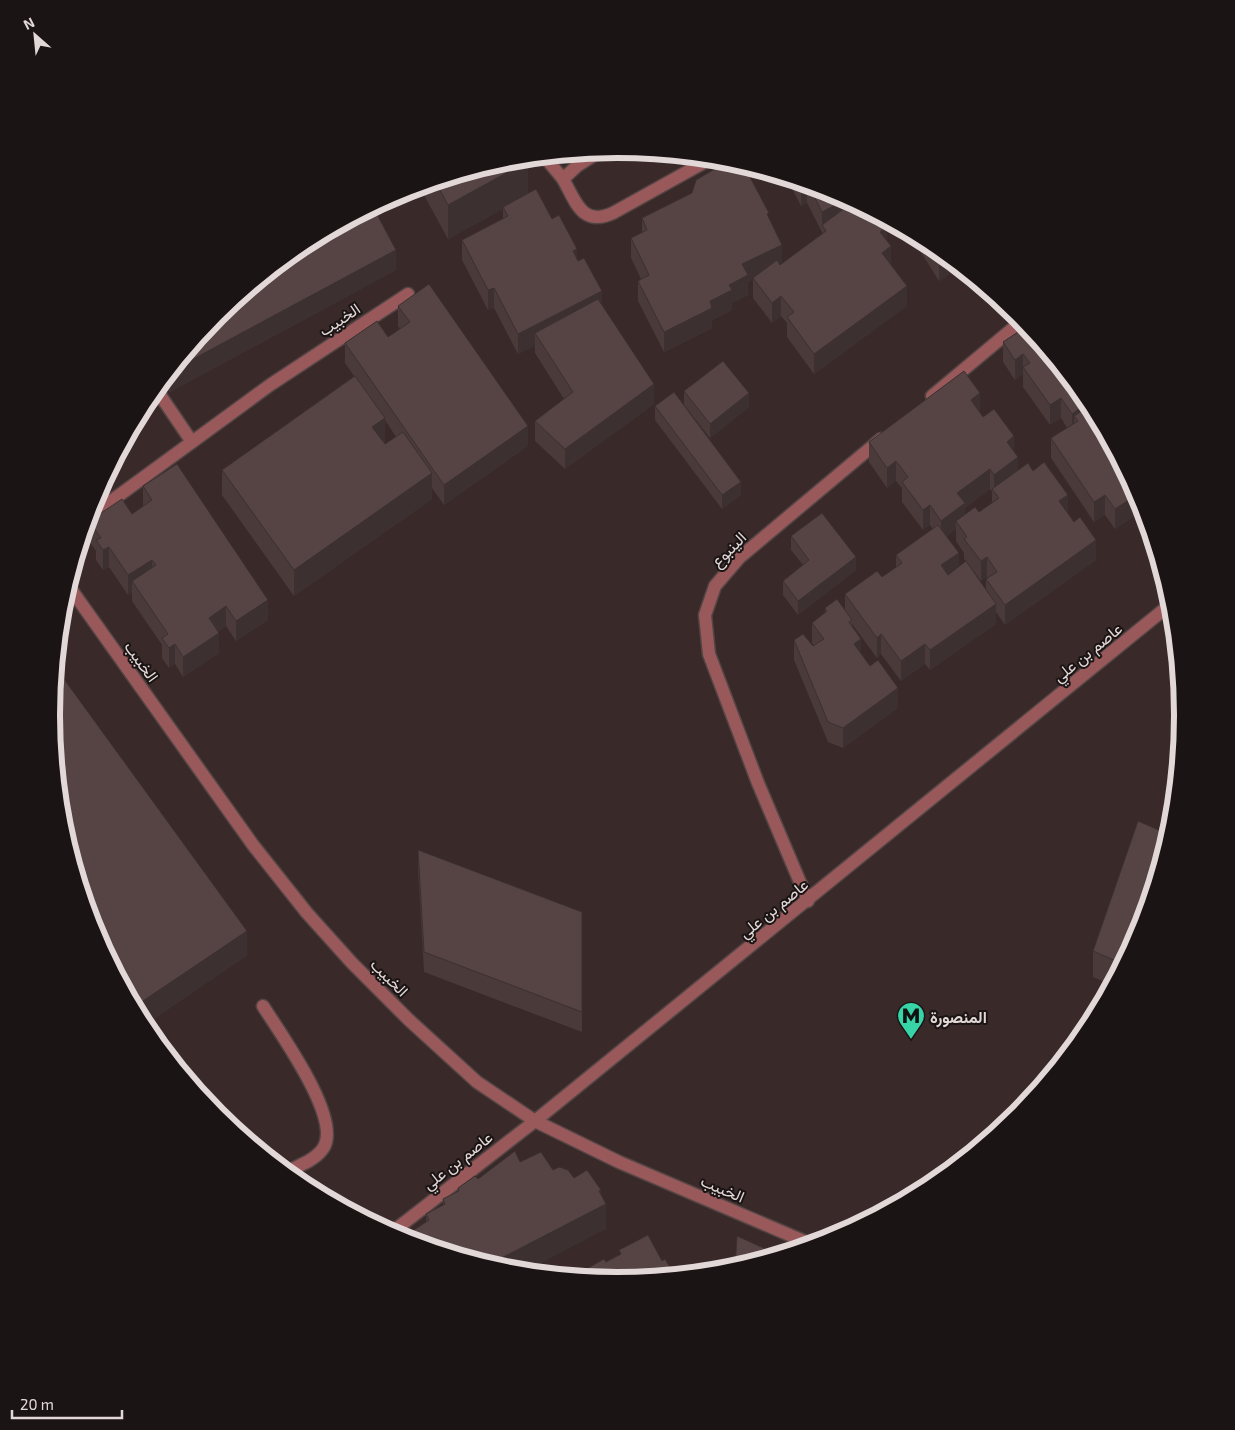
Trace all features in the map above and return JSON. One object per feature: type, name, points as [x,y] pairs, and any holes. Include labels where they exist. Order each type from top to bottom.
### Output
[{"type":"street","points":[[563,179],[588,159]]},
{"type":"street","points":[[549,162],[563,179],[585,214],[594,218],[604,217],[701,164]]},
{"type":"street","name":"الخبيب","points":[[99,510],[270,385],[408,294]]},
{"type":"street","points":[[923,404],[1016,326]]},
{"type":"street","points":[[161,396],[192,442]]},
{"type":"street","name":"الينبوع","points":[[808,901],[758,783],[709,654],[705,615],[715,586],[739,558],[892,429]]},
{"type":"street","name":"الخبيب","points":[[74,593],[253,845],[307,913],[352,963],[409,1020],[470,1076],[535,1121],[619,1162],[803,1241]]},
{"type":"street","name":"عاصم بن علي","points":[[398,1227],[535,1121],[808,901],[1165,609]]},
{"type":"street","points":[[263,1006],[317,1094],[328,1126],[325,1145],[318,1155],[293,1168]]},
{"type":"building","points":[[518,166],[448,205],[438,187],[473,176]]},
{"type":"building","points":[[719,167],[748,173],[769,213],[767,214],[782,245],[742,264],[748,275],[729,285],[732,290],[710,301],[712,308],[664,332],[638,281],[649,275],[631,238],[647,230],[642,218],[692,193],[696,180]]},
{"type":"building","points":[[536,189],[552,219],[559,215],[577,249],[573,251],[578,261],[584,258],[602,291],[518,334],[494,288],[488,290],[462,240],[508,216],[503,207]]},
{"type":"building","points":[[812,193],[839,203],[822,212]]},
{"type":"building","points":[[846,207],[887,227],[880,232],[891,246],[882,253],[907,286],[814,354],[787,317],[794,312],[781,296],[772,303],[753,278],[777,260],[780,265],[826,231],[822,225]]},
{"type":"building","points":[[376,213],[396,250],[185,364],[223,321],[250,296],[308,251],[339,232]]},
{"type":"building","points":[[429,284],[528,426],[444,485],[345,343],[377,321],[388,337],[410,322],[398,306]]},
{"type":"building","points":[[598,299],[654,384],[565,449],[535,421],[573,392],[535,333]]},
{"type":"building","points":[[1021,330],[1037,347],[1082,407],[1072,414],[1061,398],[1050,405],[1023,367],[1030,363],[1023,354],[1015,360],[1003,342]]},
{"type":"building","points":[[723,361],[749,393],[710,424],[684,391]]},
{"type":"building","points":[[964,371],[980,393],[971,400],[983,417],[994,409],[1014,436],[1007,442],[1018,457],[994,475],[990,469],[957,493],[965,503],[941,521],[930,505],[923,510],[902,482],[908,477],[896,461],[887,468],[869,442]]},
{"type":"building","points":[[355,376],[385,418],[372,427],[385,444],[403,432],[432,473],[294,570],[222,470]]},
{"type":"building","points":[[674,392],[741,482],[722,495],[655,406]]},
{"type":"building","points":[[1084,410],[1118,468],[1131,498],[1115,509],[1105,495],[1094,502],[1051,438],[1078,421],[1074,416]]},
{"type":"building","points":[[1044,462],[1068,495],[1059,501],[1074,522],[1080,517],[1096,540],[1005,605],[986,579],[997,572],[987,557],[981,561],[964,539],[967,537],[956,521],[975,507],[979,512],[999,498],[992,489],[1028,463],[1033,471]]},
{"type":"building","points":[[177,464],[268,600],[236,621],[226,606],[209,618],[219,633],[183,657],[175,644],[169,648],[162,638],[168,634],[132,581],[156,565],[152,560],[128,575],[109,547],[103,550],[96,540],[101,538],[93,527],[97,516],[122,499],[132,514],[152,500],[143,486]]},
{"type":"building","points":[[822,513],[856,557],[798,601],[783,581],[809,560],[791,536]]},
{"type":"building","points":[[938,525],[959,553],[941,565],[948,575],[966,561],[996,604],[930,650],[925,644],[901,661],[881,634],[877,638],[845,594],[877,571],[882,577],[902,563],[896,555]]},
{"type":"building","points":[[837,599],[852,620],[849,622],[861,639],[854,644],[870,666],[878,660],[898,688],[843,728],[828,722],[794,640],[803,634],[813,646],[824,639],[812,623],[827,611],[825,608]]},
{"type":"building","points":[[61,675],[247,931],[140,1003],[117,962],[102,928],[79,859],[65,788],[61,751]]},
{"type":"building","points":[[1138,821],[1162,832],[1145,894],[1118,962],[1093,951]]},
{"type":"building","points":[[418,850],[582,912],[582,1012],[424,952]]},
{"type":"building","points":[[515,1151],[520,1162],[541,1152],[553,1170],[559,1167],[568,1170],[574,1178],[587,1170],[601,1190],[599,1191],[606,1204],[498,1260],[473,1254],[410,1232],[429,1220],[426,1214],[445,1204],[443,1199],[459,1191],[458,1188],[475,1176],[478,1179]]},
{"type":"building","points":[[648,1235],[662,1261],[665,1259],[671,1270],[618,1272],[583,1271],[604,1259],[606,1262],[621,1254],[619,1250]]},
{"type":"building","points":[[737,1236],[771,1251],[762,1254],[736,1260]]},
{"type":"place","name":"المنصورة","points":[[911,1040]]}]
